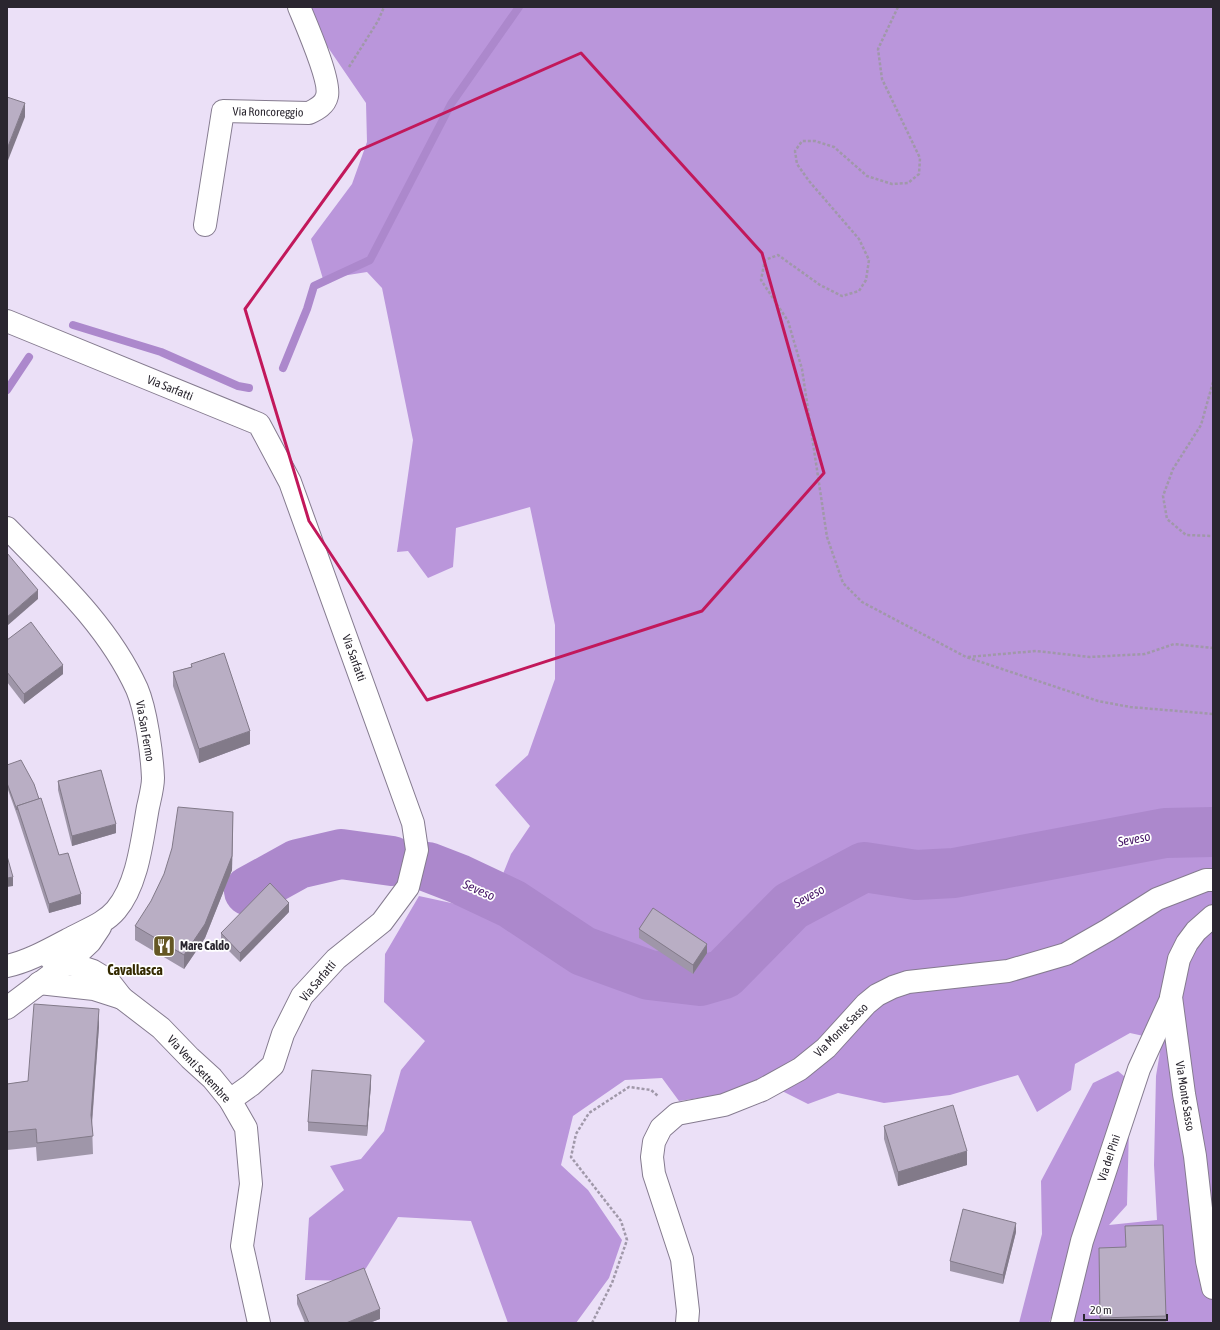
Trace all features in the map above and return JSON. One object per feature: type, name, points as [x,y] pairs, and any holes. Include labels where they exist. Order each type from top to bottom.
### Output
[{"type":"street","points":[[300,7],[326,78],[327,96]]},
{"type":"street","name":"Via Roncoreggio","points":[[205,225],[223,111],[309,113],[321,106],[327,96]]},
{"type":"street","name":"Via Sarfatti","points":[[7,321],[259,424],[290,482],[413,823],[416,850],[408,888],[382,922],[336,959],[302,996],[283,1034],[273,1065],[251,1085],[230,1100]]},
{"type":"street","name":"Via San Fermo","points":[[7,528],[64,586],[110,640],[137,690],[146,724],[153,779],[141,846],[130,886],[125,898],[115,911],[104,921]]},
{"type":"street","name":"Via Monte Sasso","points":[[687,1323],[688,1311],[682,1259],[654,1174],[652,1157],[654,1142],[660,1128],[677,1114],[724,1105],[762,1090],[800,1069],[826,1048],[866,1004],[877,995],[893,987],[908,982],[1008,971],[1066,954],[1157,899],[1206,880],[1213,880]]},
{"type":"street","name":"Via Monte Sasso","points":[[1213,916],[1196,931],[1184,948],[1179,959],[1171,997],[1184,1094],[1196,1156],[1207,1261],[1213,1288]]},
{"type":"street","points":[[7,966],[31,958],[104,921]]},
{"type":"street","points":[[7,1008],[67,963],[90,942],[104,921]]},
{"type":"street","name":"Via Venti Settembre","points":[[31,958],[48,959],[67,963],[101,975],[108,980],[122,998],[161,1028],[212,1078],[230,1100],[246,1128],[251,1184],[242,1246],[259,1323]]},
{"type":"street","name":"Via Venti Settembre","points":[[39,983],[94,989],[122,998]]},
{"type":"street","name":"Via dei Pini","points":[[1062,1323],[1082,1241],[1139,1069],[1171,997]]},
{"type":"path","points":[[327,96],[356,57],[378,22],[384,7]]},
{"type":"path","points":[[898,7],[878,49],[882,79],[920,158],[918,174],[908,183],[892,184],[867,176],[834,147],[815,141],[802,141],[796,151],[797,164],[809,181],[859,239],[869,260],[866,280],[859,291],[842,296],[820,285],[778,255],[765,260],[761,280],[788,321],[802,370],[827,537],[843,583],[862,602],[966,657],[1098,701],[1130,707],[1213,714]]},
{"type":"path","points":[[1213,382],[1201,425],[1173,469],[1163,496],[1167,518],[1186,535],[1213,536]]},
{"type":"path","points":[[966,657],[1036,652],[1090,657],[1145,654],[1174,644],[1213,648]]},
{"type":"path","points":[[592,1323],[612,1283],[627,1240],[621,1221],[571,1157],[576,1134],[589,1113],[630,1087],[651,1090],[677,1114]]},
{"type":"highlighted area","points":[[581,53],[762,253],[824,473],[702,611],[427,700],[309,521],[245,309],[360,150]]},
{"type":"shaded area","points":[[312,7],[1213,7],[1213,1323],[1064,1323],[1062,1291],[1049,1323],[1019,1323],[1042,1234],[1041,1181],[1093,1083],[1118,1071],[1132,1083],[1127,1205],[1109,1225],[1157,1220],[1154,1165],[1156,1076],[1162,1040],[1130,1033],[1075,1064],[1071,1090],[1037,1112],[1018,1075],[950,1095],[884,1103],[838,1093],[808,1104],[774,1087],[679,1101],[662,1078],[625,1080],[573,1116],[561,1165],[588,1190],[622,1240],[609,1278],[576,1323],[508,1323],[471,1221],[398,1217],[358,1281],[305,1280],[309,1218],[344,1190],[330,1166],[361,1159],[384,1131],[401,1070],[425,1041],[384,1002],[385,954],[419,896],[488,911],[511,854],[530,826],[495,785],[528,755],[555,679],[555,625],[530,507],[456,528],[453,567],[428,578],[408,551],[397,552],[413,440],[382,288],[367,272],[323,279],[311,239],[352,184],[367,142],[366,103],[314,27]]},
{"type":"building","points":[[7,97],[25,103],[7,149]]},
{"type":"building","points":[[7,553],[38,590],[7,617]]},
{"type":"building","points":[[31,622],[63,665],[24,694],[7,672],[7,640]]},
{"type":"building","points":[[224,653],[250,731],[199,749],[173,672],[192,667],[191,664]]},
{"type":"building","points":[[21,760],[34,784],[39,799],[17,806],[17,810],[7,783],[7,765]]},
{"type":"building","points":[[101,770],[116,824],[72,836],[58,781]]},
{"type":"building","points":[[41,798],[59,855],[68,853],[81,894],[49,904],[17,806]]},
{"type":"building","points":[[178,807],[233,812],[232,856],[205,924],[184,955],[135,926],[151,901],[164,874],[172,848]]},
{"type":"building","points":[[7,856],[13,877],[7,878]]},
{"type":"building","points":[[270,883],[289,903],[240,953],[221,933]]},
{"type":"building","points":[[653,908],[707,944],[693,965],[639,929]]},
{"type":"building","points":[[34,1004],[99,1009],[91,1115],[93,1136],[37,1143],[36,1129],[7,1132],[7,1084],[28,1081]]},
{"type":"building","points":[[312,1070],[371,1075],[367,1126],[308,1122]]},
{"type":"building","points":[[953,1105],[967,1151],[898,1172],[884,1126]]},
{"type":"building","points":[[963,1209],[1016,1223],[1003,1275],[950,1261]]},
{"type":"building","points":[[1163,1225],[1166,1316],[1100,1318],[1099,1248],[1126,1247],[1125,1226]]},
{"type":"building","points":[[364,1268],[380,1309],[346,1323],[309,1323],[297,1295]]},
{"type":"waterway","points":[[283,368],[307,309],[314,286],[370,260],[451,104],[519,7]]},
{"type":"waterway","points":[[73,325],[161,352],[238,386],[249,388]]},
{"type":"waterway","points":[[7,390],[29,357]]},
{"type":"waterway","name":"Seveso","points":[[428,867],[459,879],[512,904],[583,951],[649,975],[700,981],[724,974],[791,906],[864,867],[916,875],[954,873],[1165,833],[1213,832]]},
{"type":"waterway","name":"Seveso","points":[[249,891],[298,864],[341,854],[392,861]]},
{"type":"place","name":"Mare Caldo","points":[[164,946]]},
{"type":"district","name":"Cavallasca","points":[[135,970]]}]
